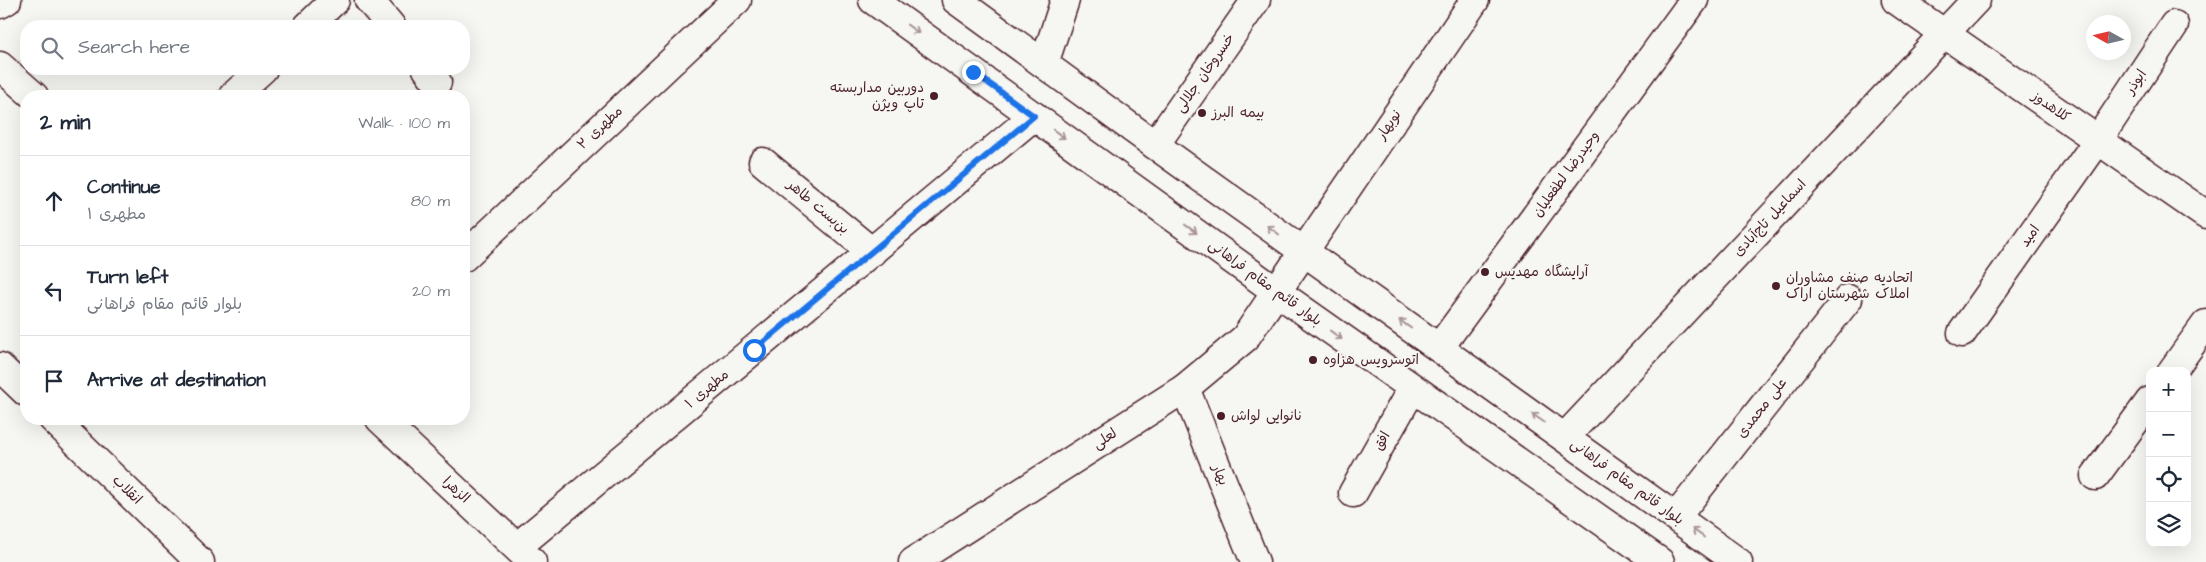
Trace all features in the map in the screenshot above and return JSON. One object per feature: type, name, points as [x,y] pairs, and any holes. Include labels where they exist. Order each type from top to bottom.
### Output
[{"type":"street","points":[[0,4],[6,0]]},
{"type":"street","points":[[314,20],[335,0]]},
{"type":"street","points":[[369,0],[386,20]]},
{"type":"street","name":"مطهری ۲","points":[[470,251],[737,0]]},
{"type":"street","name":"بلوار قائم مقام فراهانی","points":[[873,0],[1412,389],[1660,562]]},
{"type":"street","name":"بلوار قائم مقام فراهانی","points":[[956,0],[1155,145],[1738,562]]},
{"type":"street","points":[[1044,64],[1065,0]]},
{"type":"street","name":"خسروخان جلالی","points":[[1155,145],[1256,0]]},
{"type":"street","name":"نوبهار","points":[[1277,292],[1475,0]]},
{"type":"street","name":"وحیدرضا لطفعلیان","points":[[1438,348],[1694,0]]},
{"type":"street","name":"کلاهدوز","points":[[1896,0],[2206,215]]},
{"type":"street","name":"اسماعیل تاج‌آبادی","points":[[1565,437],[1976,0]]},
{"type":"street","name":"ابوذر","points":[[2098,140],[2174,25]]},
{"type":"street","points":[[0,66],[27,90]]},
{"type":"street","points":[[240,90],[257,75]]},
{"type":"street","name":"مطهری ۱","points":[[525,554],[872,252],[1034,116]]},
{"type":"street","name":"امید","points":[[1962,333],[2098,140]]},
{"type":"street","name":"بن‌بست طاهر","points":[[763,162],[872,252]]},
{"type":"street","name":"لعلی","points":[[913,562],[1185,388],[1245,338],[1277,292]]},
{"type":"street","name":"علی محمدی","points":[[1676,517],[1848,299]]},
{"type":"street","points":[[2175,367],[2206,324]]},
{"type":"street","points":[[0,366],[20,386]]},
{"type":"street","name":"بهار","points":[[1185,388],[1254,562]]},
{"type":"street","name":"افق","points":[[1353,493],[1412,389]]},
{"type":"street","points":[[2095,476],[2146,406]]},
{"type":"street","name":"انقلاب","points":[[59,425],[200,562]]},
{"type":"street","name":"الزهرا","points":[[386,425],[525,554]]},
{"type":"place","name":"دوربین مداربسته تاپ ویژن","points":[[934,96]]},
{"type":"place","name":"بیمه البرز","points":[[1202,113]]},
{"type":"place","name":"آرایشگاه مهدیس","points":[[1485,272]]},
{"type":"place","name":"اتحادیه صنف مشاوران املاک شهرستان اراک","points":[[1776,286]]},
{"type":"place","name":"اتوسرویس هزاوه","points":[[1313,360]]},
{"type":"place","name":"نانوایی لواش","points":[[1221,416]]},
{"type":"route","points":[[754,350],[1034,116],[973,72]]}]
